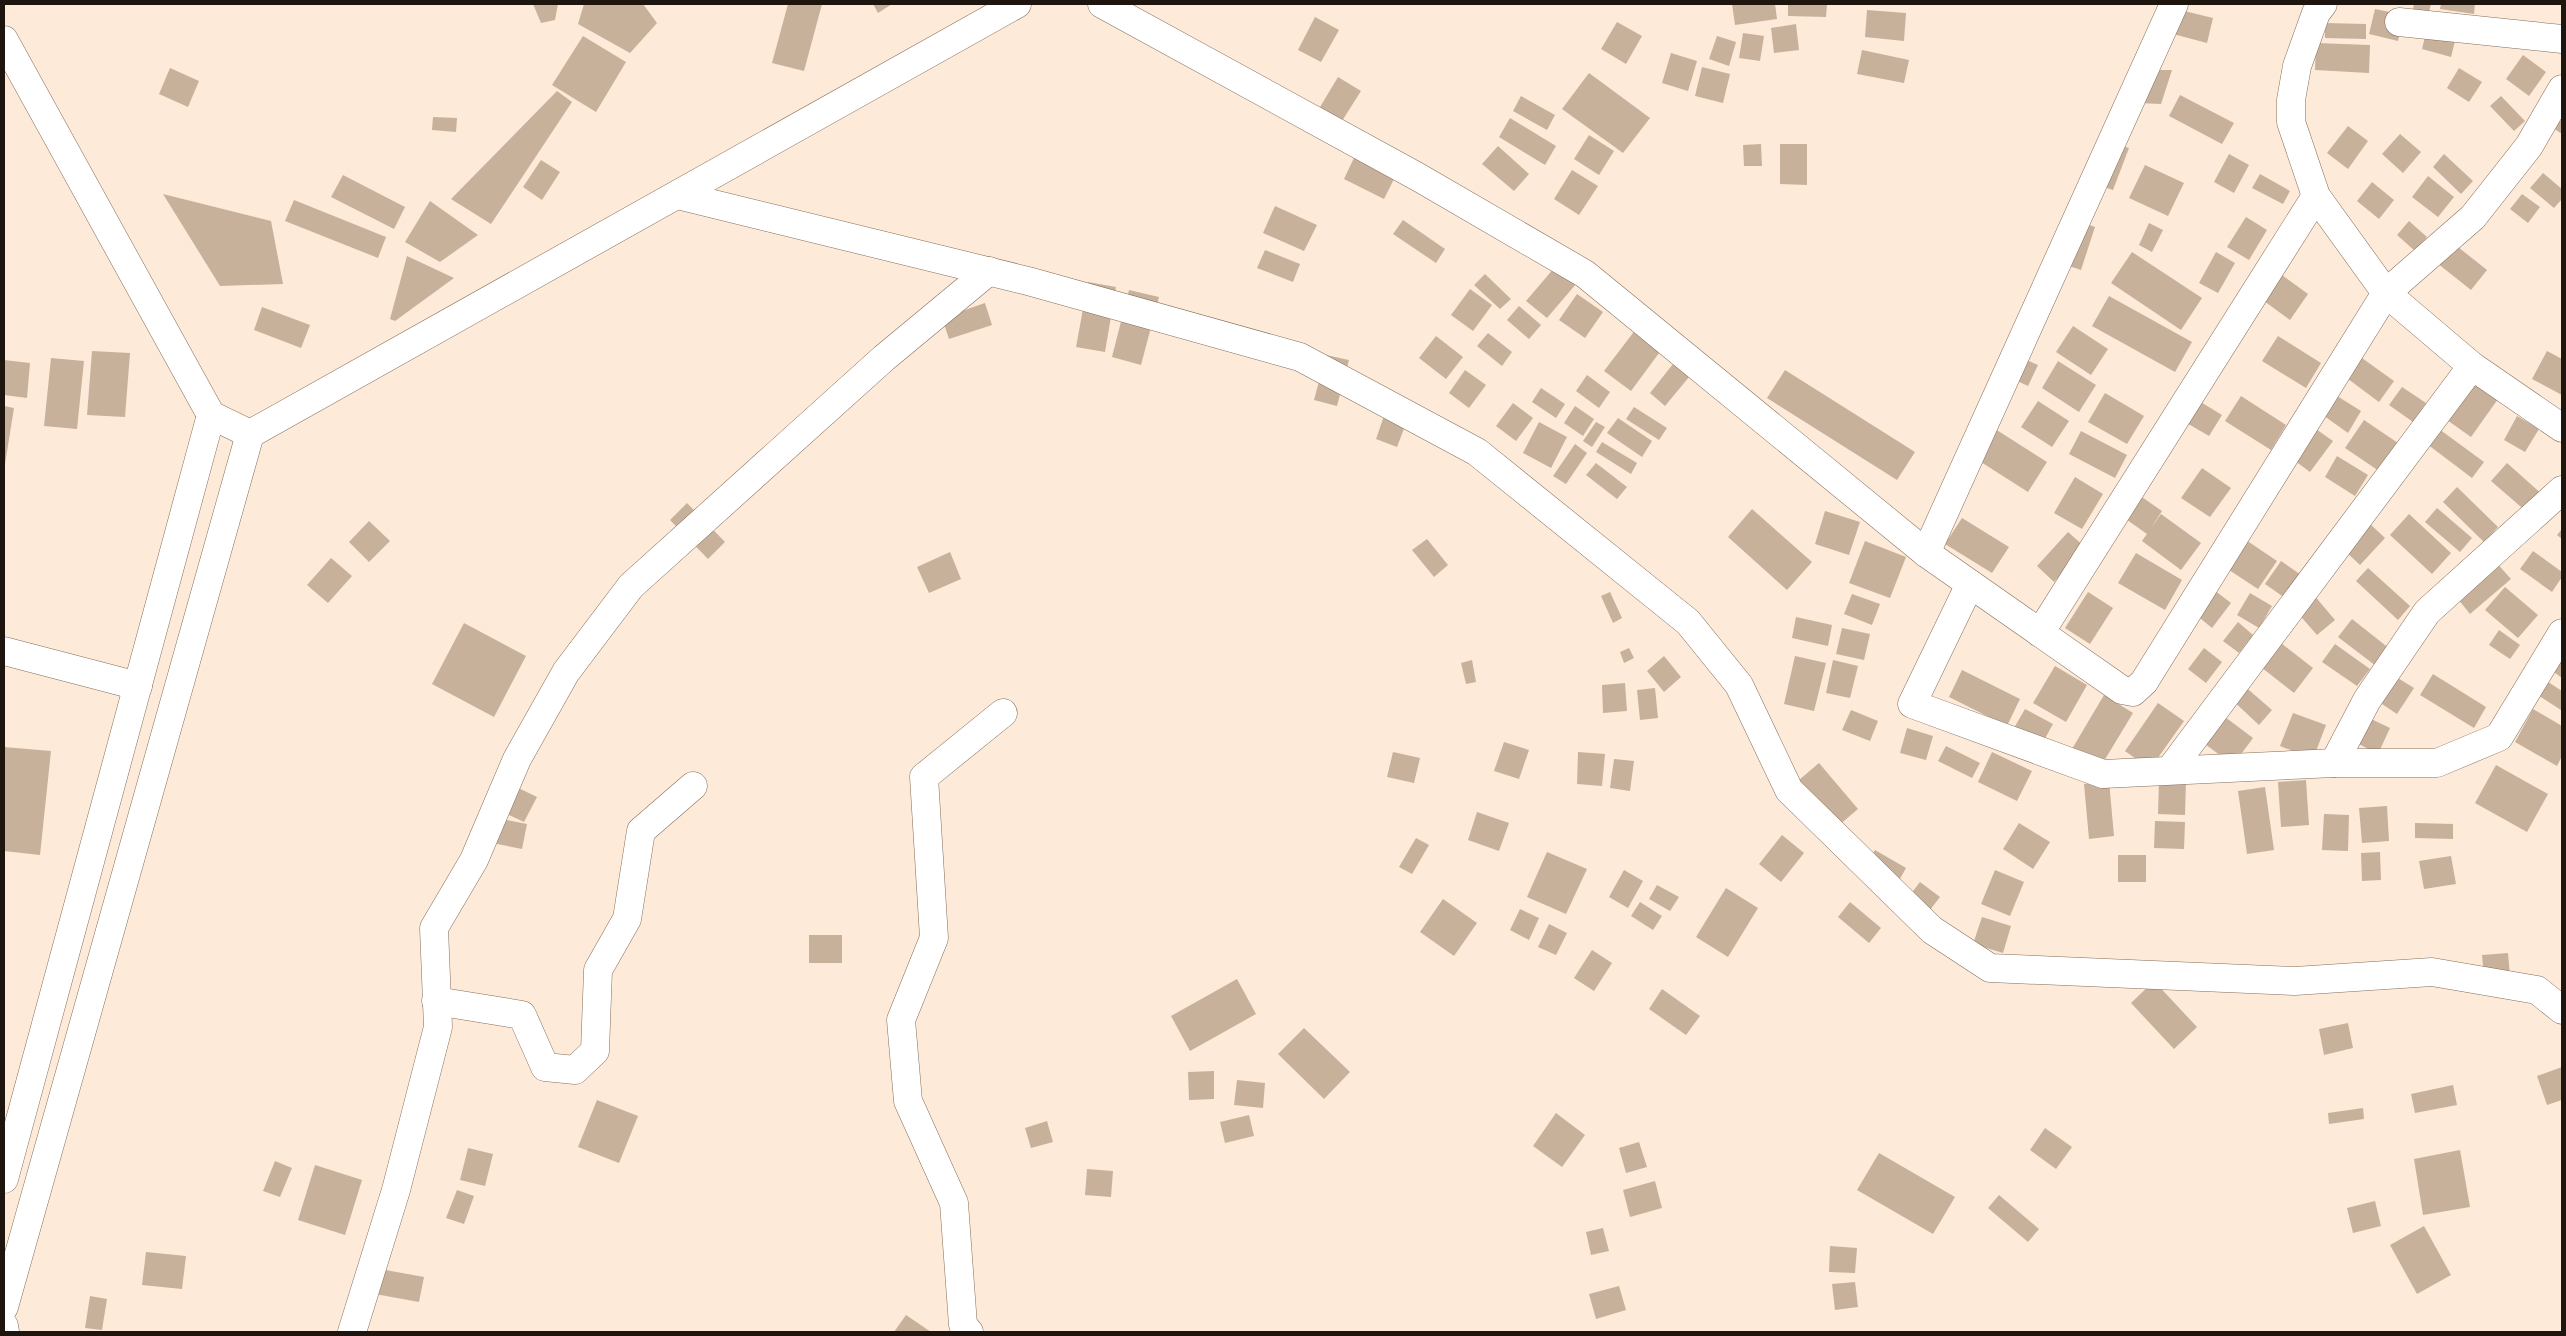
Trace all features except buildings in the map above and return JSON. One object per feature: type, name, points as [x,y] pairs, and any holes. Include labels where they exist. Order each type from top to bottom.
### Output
[{"type":"street","points":[[4,1307],[250,434],[1017,4]]},
{"type":"street","points":[[1102,4],[1418,177],[1585,274],[1926,553],[2122,690],[2133,692],[2144,682],[2386,293],[2473,217],[2529,146],[2562,89]]},
{"type":"street","points":[[1926,553],[2174,4]]},
{"type":"street","points":[[2323,4],[2316,13],[2297,66],[2291,100],[2291,122],[2316,196],[2386,293],[2472,366],[2562,428]]},
{"type":"street","points":[[2399,22],[2562,39]]},
{"type":"street","points":[[4,40],[211,415],[250,434]]},
{"type":"street","points":[[677,196],[989,271],[1300,356],[1477,452],[1688,622],[1739,685],[1789,790],[1932,930],[1990,968],[2295,981],[2432,972],[2537,990],[2562,1010]]},
{"type":"street","points":[[2040,633],[2316,196]]},
{"type":"street","points":[[352,1332],[396,1190],[438,1027],[434,928],[474,860],[517,758],[566,672],[631,586],[884,358],[989,271]]},
{"type":"street","points":[[2170,770],[2472,366]]},
{"type":"street","points":[[4,1178],[211,415]]},
{"type":"street","points":[[2334,764],[2367,700],[2427,612],[2562,490]]},
{"type":"street","points":[[1970,584],[1912,704],[2103,774],[2334,764],[2437,763],[2500,737],[2562,633]]},
{"type":"street","points":[[4,651],[138,686]]},
{"type":"street","points":[[969,1332],[963,1325],[954,1203],[908,1101],[901,1020],[934,938],[924,777],[1003,713]]},
{"type":"street","points":[[436,1001],[522,1015],[545,1068],[575,1070],[595,1051],[598,970],[627,919],[641,831],[693,786]]},
{"type":"street","points":[[4,1326],[4,1332]]}]
